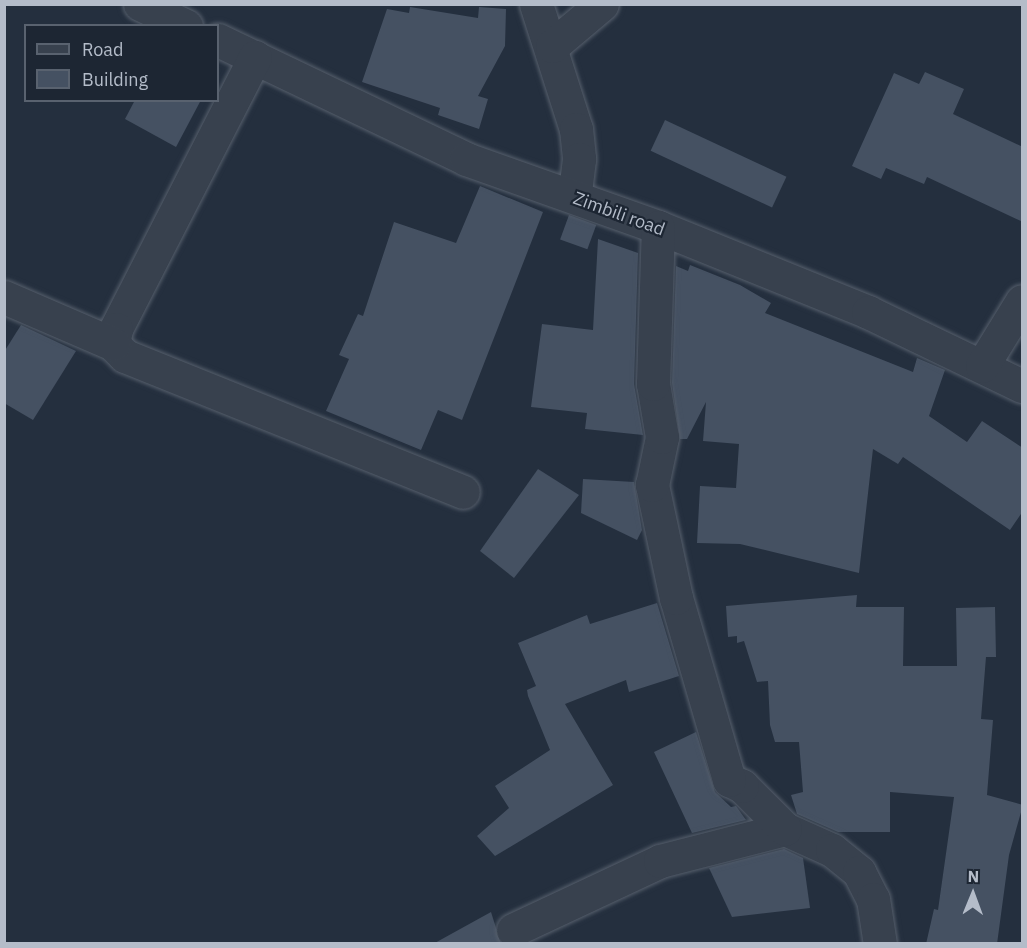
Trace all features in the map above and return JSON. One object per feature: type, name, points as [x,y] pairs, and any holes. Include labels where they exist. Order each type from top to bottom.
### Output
[{"type":"street","points":[[140,4],[182,24]]},
{"type":"street","points":[[536,4],[552,46],[576,129],[579,159],[574,197]]},
{"type":"street","points":[[552,46],[602,4]]},
{"type":"street","name":"Zimbili road","points":[[219,40],[466,159],[658,227],[868,312],[1023,386]]},
{"type":"street","points":[[113,344],[116,329],[255,57]]},
{"type":"street","points":[[658,227],[653,384],[662,438],[652,485],[666,553],[729,780],[742,786],[785,829],[832,850],[859,872],[873,899],[880,944]]},
{"type":"street","points":[[4,297],[113,344],[125,356],[463,492]]},
{"type":"street","points":[[982,366],[1023,301]]},
{"type":"street","points":[[513,930],[660,861],[785,829]]},
{"type":"building","points":[[410,7],[478,18],[479,7],[506,9],[505,46],[478,96],[488,99],[479,129],[438,115],[440,108],[362,82],[387,9],[409,13]]},
{"type":"building","points":[[925,72],[964,89],[953,114],[1023,147],[1023,222],[927,177],[924,184],[886,168],[881,179],[852,166],[894,73],[919,84]]},
{"type":"building","points":[[134,102],[200,102],[176,147],[125,119]]},
{"type":"building","points":[[665,120],[786,177],[772,207],[651,151]]},
{"type":"building","points":[[480,186],[543,212],[462,420],[438,410],[421,450],[326,411],[349,359],[339,355],[358,314],[363,316],[394,222],[456,243]]},
{"type":"building","points":[[569,215],[596,225],[587,249],[560,239]]},
{"type":"building","points":[[598,239],[638,253],[634,384],[643,435],[585,429],[587,413],[531,407],[542,324],[593,330]]},
{"type":"building","points":[[690,265],[740,285],[771,303],[765,313],[913,372],[917,358],[945,370],[929,416],[967,442],[982,421],[1023,448],[1023,511],[1010,530],[903,457],[898,464],[873,449],[859,573],[740,544],[697,543],[700,486],[736,488],[739,444],[703,441],[706,402],[687,439],[680,439],[672,383],[676,266],[688,271]]},
{"type":"building","points":[[21,325],[76,351],[33,420],[4,403],[4,352]]},
{"type":"building","points":[[538,469],[579,495],[514,578],[480,551]]},
{"type":"building","points":[[583,479],[634,482],[642,530],[637,540],[581,513]]},
{"type":"building","points":[[857,595],[856,607],[904,607],[903,666],[957,666],[956,608],[995,607],[996,657],[986,657],[981,719],[993,720],[987,795],[1023,805],[1009,855],[997,944],[926,944],[934,909],[938,910],[954,797],[890,792],[890,832],[838,832],[797,814],[791,795],[803,792],[799,742],[775,742],[770,725],[768,681],[757,682],[744,641],[737,643],[737,636],[728,637],[726,606]]},
{"type":"building","points":[[657,603],[679,676],[629,692],[626,680],[565,704],[613,785],[495,856],[477,836],[509,808],[495,786],[550,750],[528,696],[527,690],[536,686],[518,643],[587,615],[590,624]]},
{"type":"building","points":[[696,732],[715,792],[731,807],[736,806],[746,820],[692,833],[654,752]]},
{"type":"building","points":[[784,849],[803,858],[810,908],[732,917],[709,868]]},
{"type":"building","points":[[491,912],[501,944],[433,944]]}]
